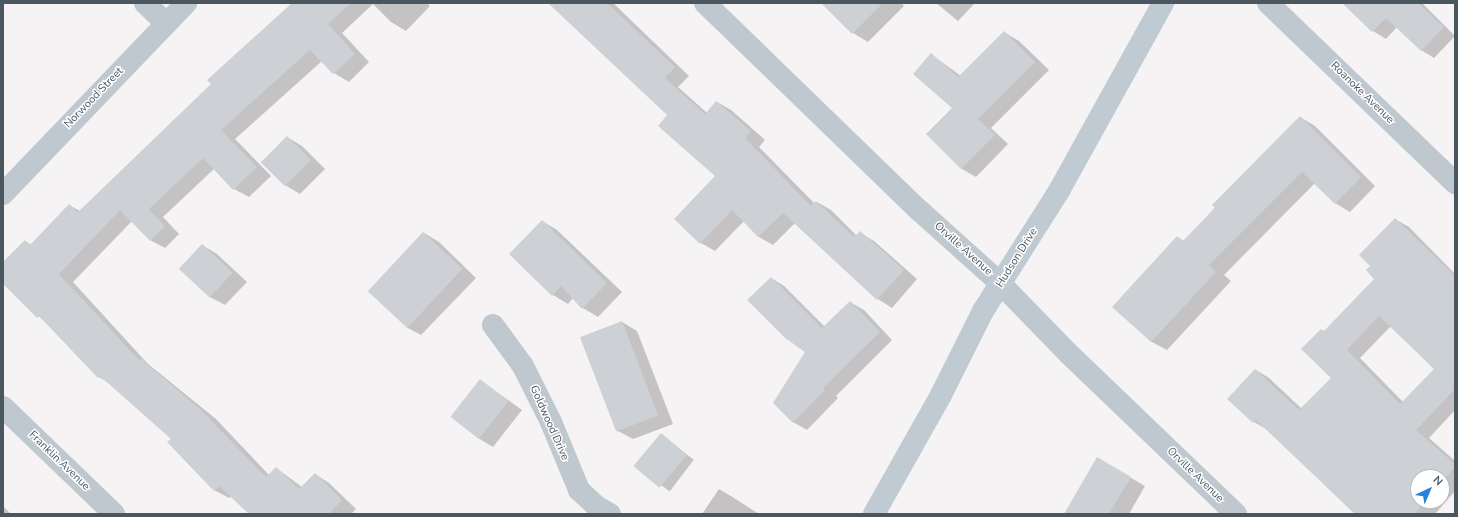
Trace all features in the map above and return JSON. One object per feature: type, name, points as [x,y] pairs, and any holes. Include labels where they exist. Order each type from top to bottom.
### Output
[{"type":"street","points":[[145,3],[166,23]]},
{"type":"street","name":"Norwood Street","points":[[3,194],[186,3]]},
{"type":"street","name":"Orville Avenue","points":[[705,3],[920,211],[1001,284],[1068,353],[1236,514]]},
{"type":"street","name":"Hudson Drive","points":[[874,514],[1001,284],[1060,189],[1163,3]]},
{"type":"street","name":"Roanoke Avenue","points":[[1268,3],[1455,183]]},
{"type":"street","name":"Goldwood Drive","points":[[493,325],[523,366],[551,422],[579,490],[610,514]]},
{"type":"street","name":"Franklin Avenue","points":[[3,407],[114,514]]},
{"type":"building","points":[[292,3],[351,3],[328,24],[355,54],[333,74],[310,50],[221,130],[257,167],[233,190],[203,158],[149,209],[165,226],[150,241],[120,210],[59,274],[139,360],[141,359],[201,410],[266,477],[276,467],[299,489],[315,473],[342,500],[329,514],[249,514],[219,486],[214,491],[167,442],[171,439],[100,376],[98,378],[39,316],[37,318],[3,284],[3,262],[25,240],[30,245],[69,204],[78,212],[211,84],[207,80]]},
{"type":"building","points":[[548,3],[607,3],[675,67],[665,78],[705,114],[716,101],[751,131],[745,138],[811,206],[816,201],[854,237],[860,231],[904,270],[877,300],[783,213],[758,237],[732,210],[700,244],[674,219],[715,176],[658,126],[667,115]]},
{"type":"building","points":[[821,3],[883,3],[852,34]]},
{"type":"building","points":[[1342,3],[1418,3],[1444,27],[1421,51],[1386,18],[1372,32]]},
{"type":"building","points":[[1004,31],[1035,62],[978,119],[995,135],[961,169],[926,134],[952,108],[913,74],[931,53],[958,77]]},
{"type":"building","points":[[1300,116],[1361,177],[1335,204],[1302,172],[1209,265],[1216,272],[1151,342],[1112,307],[1177,236],[1183,241],[1215,208],[1212,205]]},
{"type":"building","points":[[287,136],[311,160],[285,186],[261,162]]},
{"type":"building","points":[[1395,218],[1455,276],[1455,389],[1416,430],[1455,464],[1455,467],[1450,473],[1450,469],[1410,469],[1410,509],[1419,509],[1414,514],[1355,514],[1256,420],[1253,423],[1227,399],[1255,369],[1299,410],[1331,378],[1301,349],[1321,329],[1324,331],[1374,279],[1366,270],[1370,266],[1359,255]],"holes":[[[1379,316],[1434,369],[1400,404],[1347,350]]]},
{"type":"building","points":[[542,220],[607,283],[582,309],[561,286],[552,296],[509,254]]},
{"type":"building","points":[[423,232],[462,269],[407,328],[368,291]]},
{"type":"building","points":[[202,244],[233,273],[210,298],[179,269]]},
{"type":"building","points":[[771,277],[822,328],[850,301],[880,332],[823,388],[825,390],[793,423],[773,403],[805,352],[785,338],[747,300]]},
{"type":"building","points":[[622,321],[658,415],[616,431],[580,337]]},
{"type":"building","points":[[480,379],[508,401],[479,439],[450,417]]},
{"type":"building","points":[[661,433],[687,455],[659,488],[633,466]]},
{"type":"building","points":[[1097,457],[1131,477],[1109,514],[1064,514]]}]
